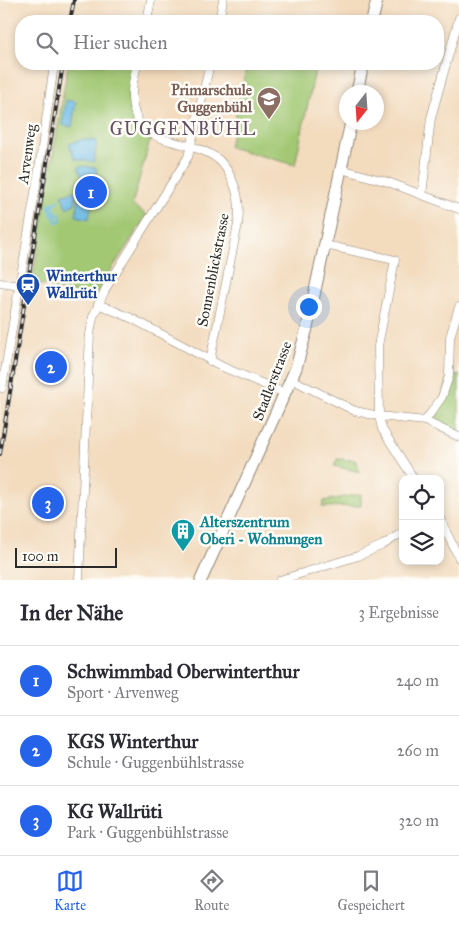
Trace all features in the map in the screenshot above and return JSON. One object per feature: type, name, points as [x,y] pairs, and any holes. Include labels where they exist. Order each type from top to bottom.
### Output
[{"type":"main road","points":[[374,15],[378,0]]},
{"type":"main road","points":[[358,85],[362,70]]},
{"type":"main road","name":"Stadlerstrasse","points":[[201,580],[285,393],[304,340],[349,130]]},
{"type":"street","points":[[148,15],[151,0]]},
{"type":"street","points":[[220,15],[223,0]]},
{"type":"street","points":[[422,195],[432,118],[459,18]]},
{"type":"street","name":"Arvenweg","points":[[2,388],[38,175],[53,70]]},
{"type":"street","name":"Sonnenblickstrasse","points":[[136,70],[132,99],[140,123],[146,130],[157,137],[192,147],[211,155],[224,165],[235,188],[239,207],[237,229],[210,361]]},
{"type":"street","points":[[79,580],[90,334],[93,317],[114,276],[186,162],[192,147],[209,70]]},
{"type":"street","points":[[341,169],[388,182],[459,209]]},
{"type":"street","points":[[325,245],[395,260],[378,346],[379,416],[382,429],[411,475]]},
{"type":"street","points":[[0,282],[20,286]]},
{"type":"street","points":[[98,304],[131,318],[210,361],[285,393]]},
{"type":"street","points":[[425,421],[442,397],[449,376],[450,337],[459,307]]},
{"type":"street","points":[[291,379],[356,411],[379,416],[425,421],[459,437]]},
{"type":"street","points":[[444,527],[459,558]]},
{"type":"street","points":[[280,580],[358,556],[383,545],[399,535]]},
{"type":"green space","points":[[67,70],[133,70],[129,95],[131,109],[140,124],[153,138],[149,144],[132,205],[147,215],[108,275],[98,294],[87,295],[52,289],[52,286],[36,284],[37,278],[33,277]]},
{"type":"green space","name":"Primarschule Guggenbühl","points":[[246,70],[314,70],[295,165],[229,147]]},
{"type":"green space","points":[[459,374],[459,437],[448,430],[436,418],[449,376]]},
{"type":"green space","points":[[337,459],[355,460],[360,472],[334,466]]},
{"type":"green space","points":[[361,494],[361,506],[322,507],[324,501]]},
{"type":"water","points":[[66,100],[76,102],[72,127],[62,125]]},
{"type":"water","points":[[83,139],[97,141],[94,162],[75,159],[69,144]]},
{"type":"water","points":[[78,167],[97,168],[89,219],[76,216],[82,177]]},
{"type":"water","points":[[74,191],[76,197],[75,204],[66,208],[62,195]]},
{"type":"waterway","points":[[59,201],[54,203],[53,204],[51,206],[51,209],[52,210],[53,210],[55,211],[58,214],[56,217],[55,217],[53,217],[51,214],[52,211],[53,210],[55,207],[54,204],[51,203],[49,207],[52,211],[55,213],[55,215],[55,217],[55,221],[56,222],[61,220],[60,214]]},
{"type":"railway","points":[[71,15],[74,0]]},
{"type":"railway","points":[[0,454],[62,70]]},
{"type":"place","name":"Primarschule Guggenbühl","points":[[269,120]]},
{"type":"place","name":"Schwimmbad Oberwinterthur","points":[[91,192]]},
{"type":"place","name":"Winterthur Wallrüti","points":[[28,306]]},
{"type":"place","name":"KGS Winterthur","points":[[51,367]]},
{"type":"place","name":"KG Wallrüti","points":[[48,503]]},
{"type":"place","name":"Alterszentrum Oberi - Wohnungen","points":[[183,552]]},
{"type":"district","name":"GUGGENBÜHL","points":[[183,129]]}]
